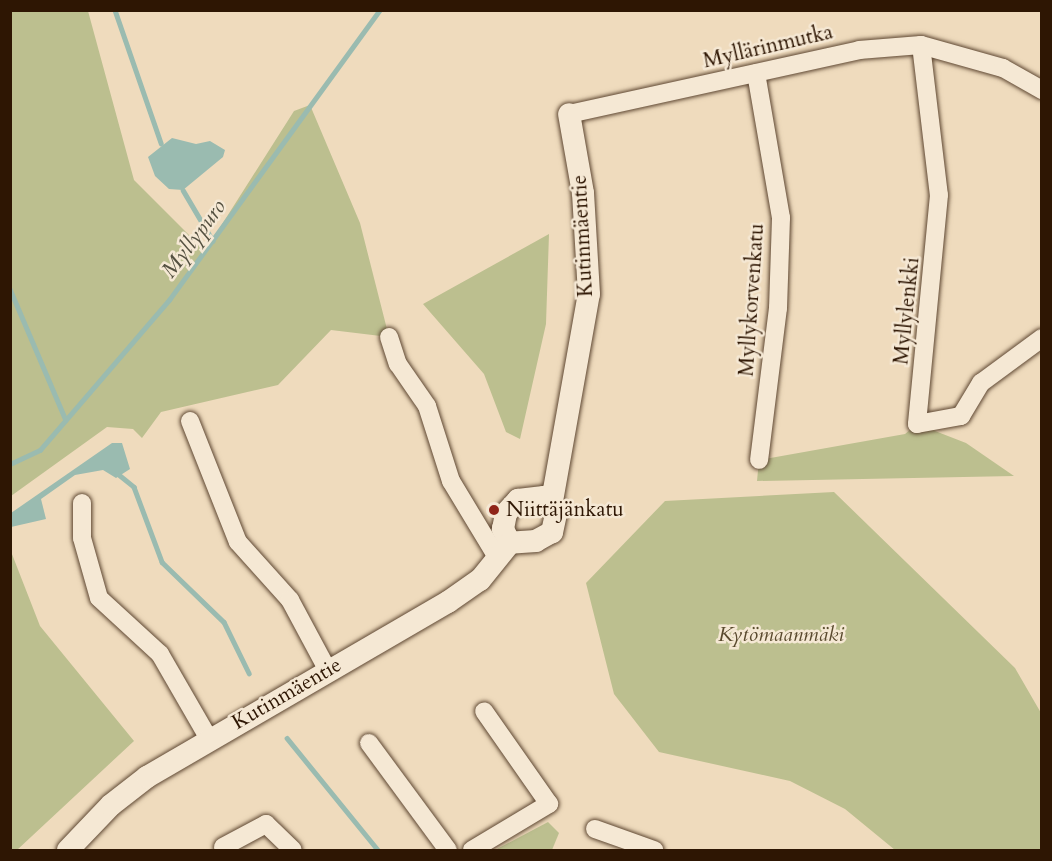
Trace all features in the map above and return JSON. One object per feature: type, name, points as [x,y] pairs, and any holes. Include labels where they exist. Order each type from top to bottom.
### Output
[{"type":"street","name":"Myllärinmutka","points":[[569,114],[859,50],[921,45],[1003,68],[1041,90]]},
{"type":"street","name":"Myllylenkki","points":[[921,45],[939,195],[917,424],[961,416],[981,383],[1041,338]]},
{"type":"street","name":"Myllykorvenkatu","points":[[756,73],[781,218],[778,308],[759,460]]},
{"type":"street","name":"Kutinmäentie","points":[[68,850],[127,792],[209,739],[448,602],[480,580],[504,551],[537,541],[552,532],[557,509],[552,501],[589,294],[583,192],[569,114]]},
{"type":"street","points":[[389,337],[398,364],[426,405],[451,481],[504,551]]},
{"type":"street","points":[[190,421],[238,542],[290,600],[328,671]]},
{"type":"street","points":[[504,551],[503,529],[512,506],[525,498],[552,501]]},
{"type":"street","points":[[82,503],[82,538],[99,598],[160,654],[209,739]]},
{"type":"street","points":[[472,850],[549,804],[484,711]]},
{"type":"street","points":[[369,743],[448,850]]},
{"type":"street","points":[[223,847],[266,824],[293,850]]},
{"type":"street","points":[[595,829],[654,850]]},
{"type":"green space","points":[[11,11],[88,11],[134,180],[205,251],[294,111],[310,105],[360,223],[389,337],[331,330],[278,385],[161,412],[142,438],[133,429],[107,427],[11,496]]},
{"type":"green space","points":[[549,234],[546,324],[520,439],[506,432],[484,374],[423,304]]},
{"type":"green space","points":[[917,424],[966,443],[1014,476],[757,481],[759,460],[905,434]]},
{"type":"green space","name":"Kytömaanmäki","points":[[834,492],[1015,668],[1041,713],[1041,850],[895,850],[845,809],[790,781],[659,752],[614,694],[586,583],[665,501]]},
{"type":"green space","points":[[10,549],[40,626],[134,741],[17,850],[10,850]]},
{"type":"green space","points":[[548,822],[559,833],[552,850],[495,850]]},
{"type":"water","points":[[172,138],[196,144],[210,141],[225,150],[223,157],[183,190],[169,189],[155,176],[148,157]]},
{"type":"water","points":[[112,443],[122,443],[130,469],[116,478],[103,470],[75,475],[41,499],[46,519],[11,527],[11,513]]},
{"type":"waterway","points":[[115,10],[161,143]]},
{"type":"waterway","name":"Myllypuro","points":[[10,464],[40,450],[169,300],[380,10]]},
{"type":"waterway","points":[[183,190],[213,241]]},
{"type":"waterway","points":[[10,289],[66,420]]},
{"type":"waterway","points":[[117,473],[134,487],[162,562],[224,622],[249,673]]},
{"type":"waterway","points":[[287,738],[378,850]]},
{"type":"place","name":"Niittäjänkatu","points":[[494,510]]}]
